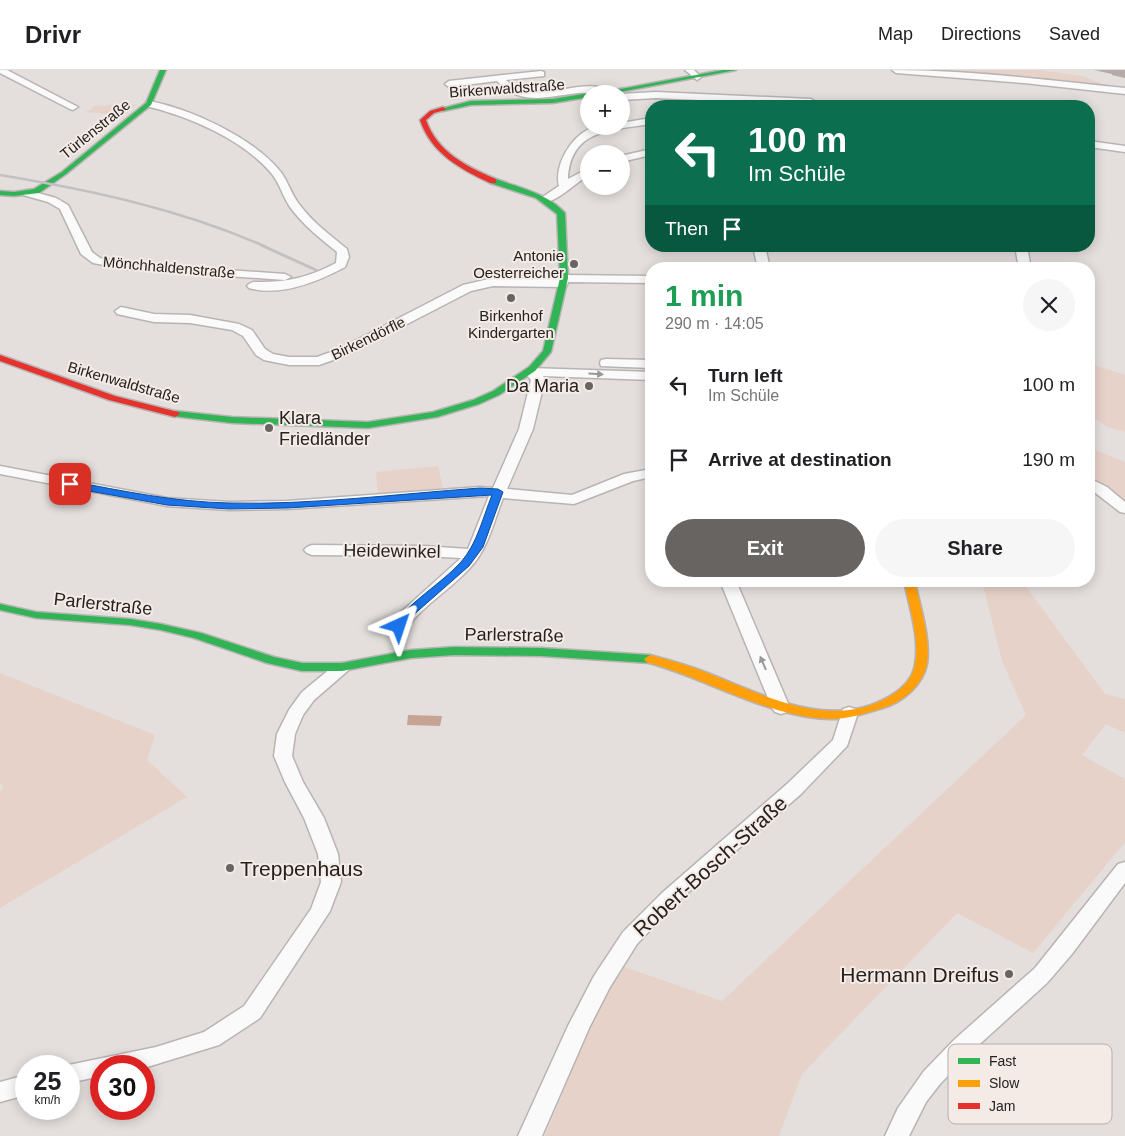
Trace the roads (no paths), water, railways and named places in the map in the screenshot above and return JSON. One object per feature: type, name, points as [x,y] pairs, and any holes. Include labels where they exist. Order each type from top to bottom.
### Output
[{"type":"street","points":[[0,70],[73,107]]},
{"type":"street","name":"Türlenstraße","points":[[27,193],[43,187],[52,181],[149,104],[163,70]]},
{"type":"street","points":[[630,87],[693,73],[733,70]]},
{"type":"street","points":[[896,70],[1125,90]]},
{"type":"street","points":[[449,84],[541,74]]},
{"type":"street","points":[[500,79],[514,92],[529,95],[580,91]]},
{"type":"street","points":[[656,94],[660,100]]},
{"type":"street","points":[[630,96],[656,94],[772,100]]},
{"type":"street","name":"Birkenwaldstraße","points":[[0,358],[116,398],[172,413],[202,417],[349,426],[381,424],[450,410],[503,389],[530,372],[542,361],[547,352],[563,281],[561,213],[556,206],[545,200],[482,176],[458,164],[443,153],[435,144],[424,128],[423,120],[432,112],[471,103],[553,100],[580,96]]},
{"type":"street","name":"Mönchhaldenstraße","points":[[149,104],[162,105],[226,135],[252,152],[276,172],[297,208],[342,251],[344,257],[341,264],[325,274],[290,286],[253,286]]},
{"type":"street","points":[[630,124],[645,122]]},
{"type":"street","points":[[564,185],[562,177],[570,156],[580,140],[587,135]]},
{"type":"street","points":[[1095,145],[1125,149]]},
{"type":"street","points":[[630,157],[645,153]]},
{"type":"street","points":[[545,200],[580,175]]},
{"type":"street","name":"Mönchhaldenstraße","points":[[0,193],[27,193],[52,200],[64,207],[88,254],[97,261],[134,266],[312,278]]},
{"type":"street","name":"Birkendörfle","points":[[121,311],[154,318],[190,319],[235,327],[248,333],[260,352],[269,357],[289,361],[319,361],[343,352],[467,288],[493,282],[645,280]]},
{"type":"street","points":[[542,361],[645,364]]},
{"type":"street","points":[[530,372],[645,376]]},
{"type":"street","points":[[399,626],[407,615],[465,564],[477,547],[498,492],[526,429],[538,379],[530,372]]},
{"type":"street","points":[[0,470],[167,502],[229,506],[288,505],[480,491],[574,500],[629,477],[645,474]]},
{"type":"street","points":[[1095,486],[1125,509]]},
{"type":"street","name":"Heidewinkel","points":[[312,550],[424,550],[472,554]]},
{"type":"street","points":[[731,587],[781,708]]},
{"type":"street","name":"Parlerstraße","points":[[0,607],[36,615],[116,620],[157,626],[197,635],[252,655],[293,666],[342,668],[409,655],[478,651],[534,651],[650,659],[684,668],[781,708],[820,713],[849,714],[875,707],[897,697],[906,690],[918,672],[921,665],[918,617],[910,587]]},
{"type":"street","points":[[155,1056],[211,1039],[252,1012],[320,912],[331,882],[328,854],[314,818],[294,782],[283,756],[286,734],[295,714],[308,696],[342,668]]},
{"type":"street","name":"Robert-Bosch-Straße","points":[[530,1136],[588,1008],[630,938],[669,898],[794,789],[841,742],[849,714]]},
{"type":"street","points":[[964,1044],[1042,975],[1125,869]]},
{"type":"street","points":[[897,1136],[918,1094],[948,1060]]},
{"type":"street","points":[[0,1092],[15,1088]]},
{"type":"railway","points":[[0,175],[134,202],[200,221],[264,246]]},
{"type":"railway","points":[[261,245],[316,270]]},
{"type":"place","name":"Antonie Oesterreicher","points":[[574,264]]},
{"type":"place","name":"Birkenhof Kindergarten","points":[[511,298]]},
{"type":"place","name":"Da Maria","points":[[589,386]]},
{"type":"place","name":"Klara Friedländer","points":[[269,428]]},
{"type":"place","name":"Treppenhaus","points":[[230,868]]},
{"type":"place","name":"Hermann Dreifus","points":[[1009,974]]}]
